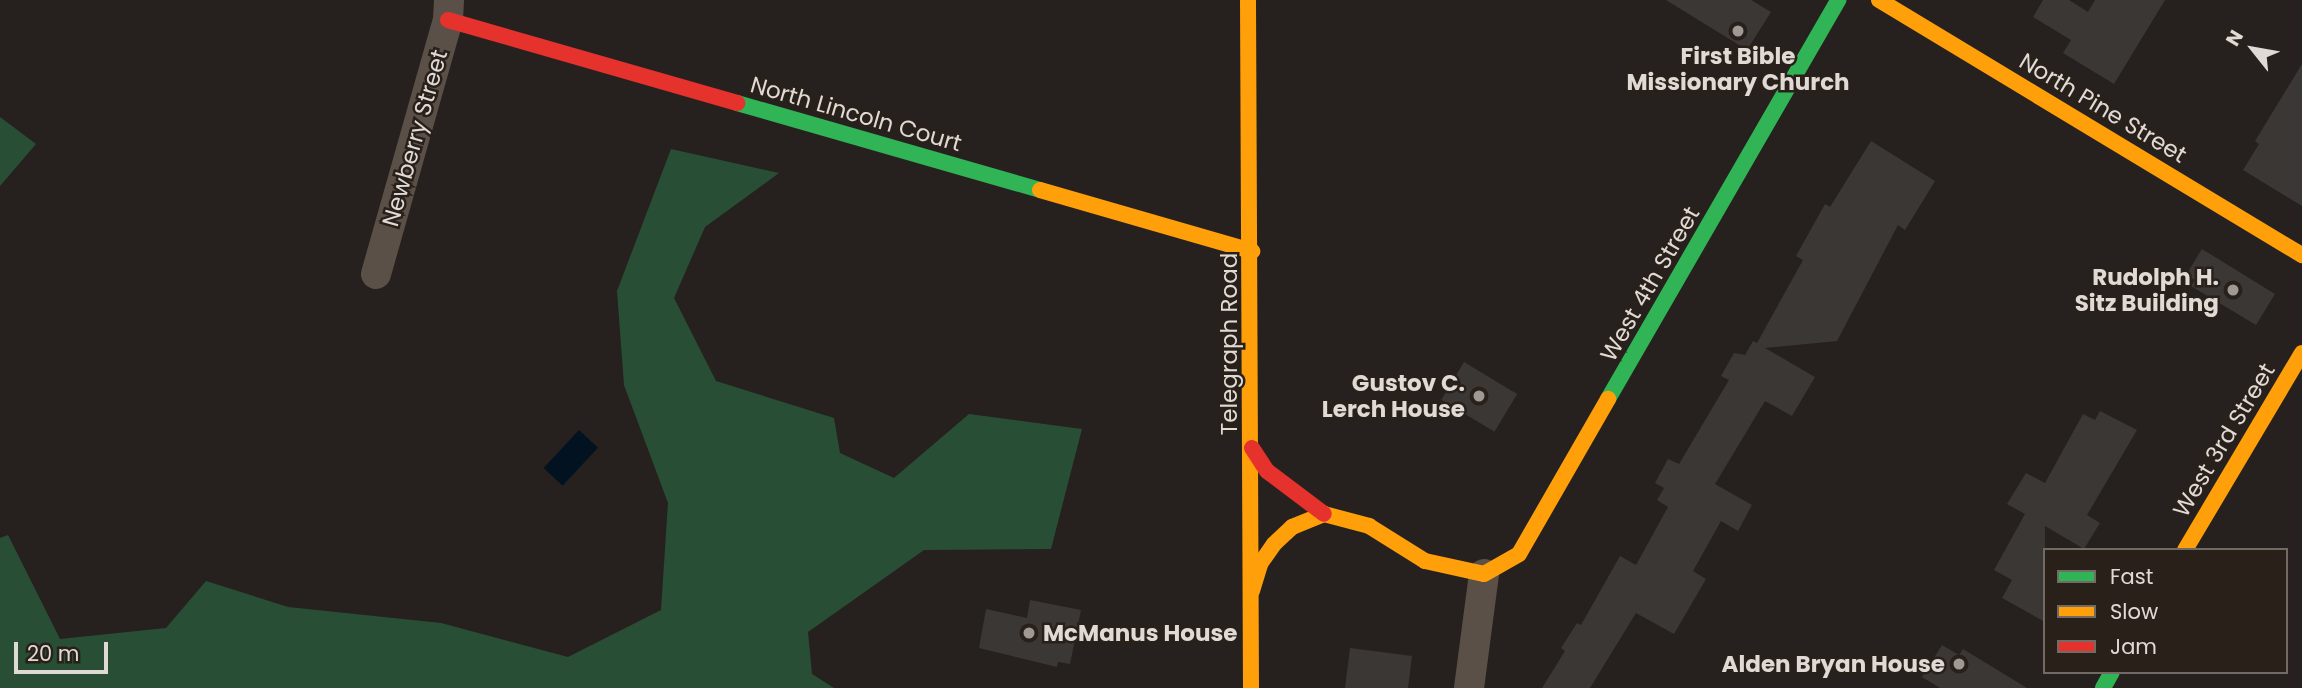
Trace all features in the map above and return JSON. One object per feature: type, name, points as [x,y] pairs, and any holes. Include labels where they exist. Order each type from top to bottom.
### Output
[{"type":"street","name":"Telegraph Road","points":[[1248,0],[1252,251],[1251,688]]},
{"type":"street","name":"West 4th Street","points":[[1484,574],[1519,554],[1838,0]]},
{"type":"street","name":"North Pine Street","points":[[1879,0],[2302,255]]},
{"type":"street","name":"North Lincoln Court","points":[[448,10],[1252,251]]},
{"type":"street","name":"Newberry Street","points":[[376,274],[448,10]]},
{"type":"street","name":"West 3rd Street","points":[[2186,548],[2302,353]]},
{"type":"street","points":[[1252,448],[1267,471],[1324,514],[1368,526],[1425,561],[1484,574],[1469,688]]},
{"type":"street","points":[[1252,591],[1260,564],[1274,544],[1293,527],[1324,514]]},
{"type":"green space","points":[[0,117],[36,144],[0,186]]},
{"type":"green space","points":[[671,149],[779,173],[705,227],[674,298],[716,381],[834,418],[840,453],[894,478],[969,414],[1082,429],[1051,549],[924,550],[808,632],[812,674],[834,688],[0,688],[0,538],[8,535],[60,639],[166,628],[206,581],[288,607],[441,623],[568,657],[661,610],[668,503],[624,385],[617,291]]},
{"type":"water","points":[[579,430],[598,448],[563,486],[544,468]]},
{"type":"building","name":"First Bible Missionary Church","points":[[1666,0],[1751,0],[1771,12],[1747,50]]},
{"type":"building","points":[[2043,0],[2069,0],[2088,12],[2095,0],[2165,0],[2114,84],[2063,53],[2071,40],[2033,17]]},
{"type":"building","points":[[2302,64],[2302,206],[2243,170],[2259,144],[2255,141]]},
{"type":"building","points":[[1871,141],[1935,181],[1905,230],[1898,225],[1837,341],[1765,348],[1815,377],[1792,416],[1765,401],[1715,484],[1752,505],[1738,531],[1721,521],[1693,571],[1706,579],[1674,634],[1636,613],[1590,688],[1542,688],[1565,651],[1561,648],[1577,623],[1581,625],[1620,556],[1636,565],[1668,507],[1657,500],[1664,488],[1655,483],[1668,459],[1679,464],[1729,380],[1721,376],[1734,353],[1745,355],[1753,341],[1757,343],[1803,260],[1796,256],[1825,204],[1830,207]]},
{"type":"building","name":"Rudolph H. Sitz Building","points":[[2202,249],[2275,294],[2256,325],[2191,286],[2195,280],[2186,275]]},
{"type":"building","name":"Gustov C. Lerch House","points":[[1464,362],[1517,394],[1494,432],[1441,400]]},
{"type":"building","points":[[2100,411],[2137,430],[2087,515],[2100,523],[2085,548],[2045,526],[2043,621],[2002,598],[2012,580],[1994,570],[2025,514],[2007,504],[2026,473],[2045,483],[2083,414],[2095,420]]},
{"type":"building","name":"McManus House","points":[[1030,600],[1081,610],[1070,664],[1058,662],[1057,667],[979,648],[986,609],[1027,618]]},
{"type":"building","name":"Alden Bryan House","points":[[1942,645],[1959,655],[1963,649],[2027,688],[1940,688],[1922,677]]},
{"type":"building","points":[[1350,648],[1412,656],[1408,688],[1345,688]]},
{"type":"traffic: fast","points":[[1608,399],[1838,0]]},
{"type":"traffic: fast","points":[[737,103],[1040,190]]},
{"type":"traffic: fast","points":[[2103,688],[2111,674]]},
{"type":"traffic: slow","points":[[1248,0],[1251,688]]},
{"type":"traffic: slow","points":[[1879,0],[2302,255]]},
{"type":"traffic: slow","points":[[1040,190],[1252,251]]},
{"type":"traffic: slow","points":[[2186,548],[2302,353]]},
{"type":"traffic: slow","points":[[1252,591],[1260,564],[1274,544],[1292,527],[1324,514],[1369,526],[1425,561],[1484,574],[1519,554],[1608,399]]},
{"type":"traffic: jam","points":[[448,20],[737,103]]},
{"type":"traffic: jam","points":[[1252,448],[1267,471],[1324,514]]},
{"type":"place","name":"First Bible Missionary Church","points":[[1738,31]]},
{"type":"place","name":"Rudolph H. Sitz Building","points":[[2233,290]]},
{"type":"place","name":"Gustov C. Lerch House","points":[[1479,396]]},
{"type":"place","name":"McManus House","points":[[1029,633]]},
{"type":"place","name":"Alden Bryan House","points":[[1959,664]]}]
